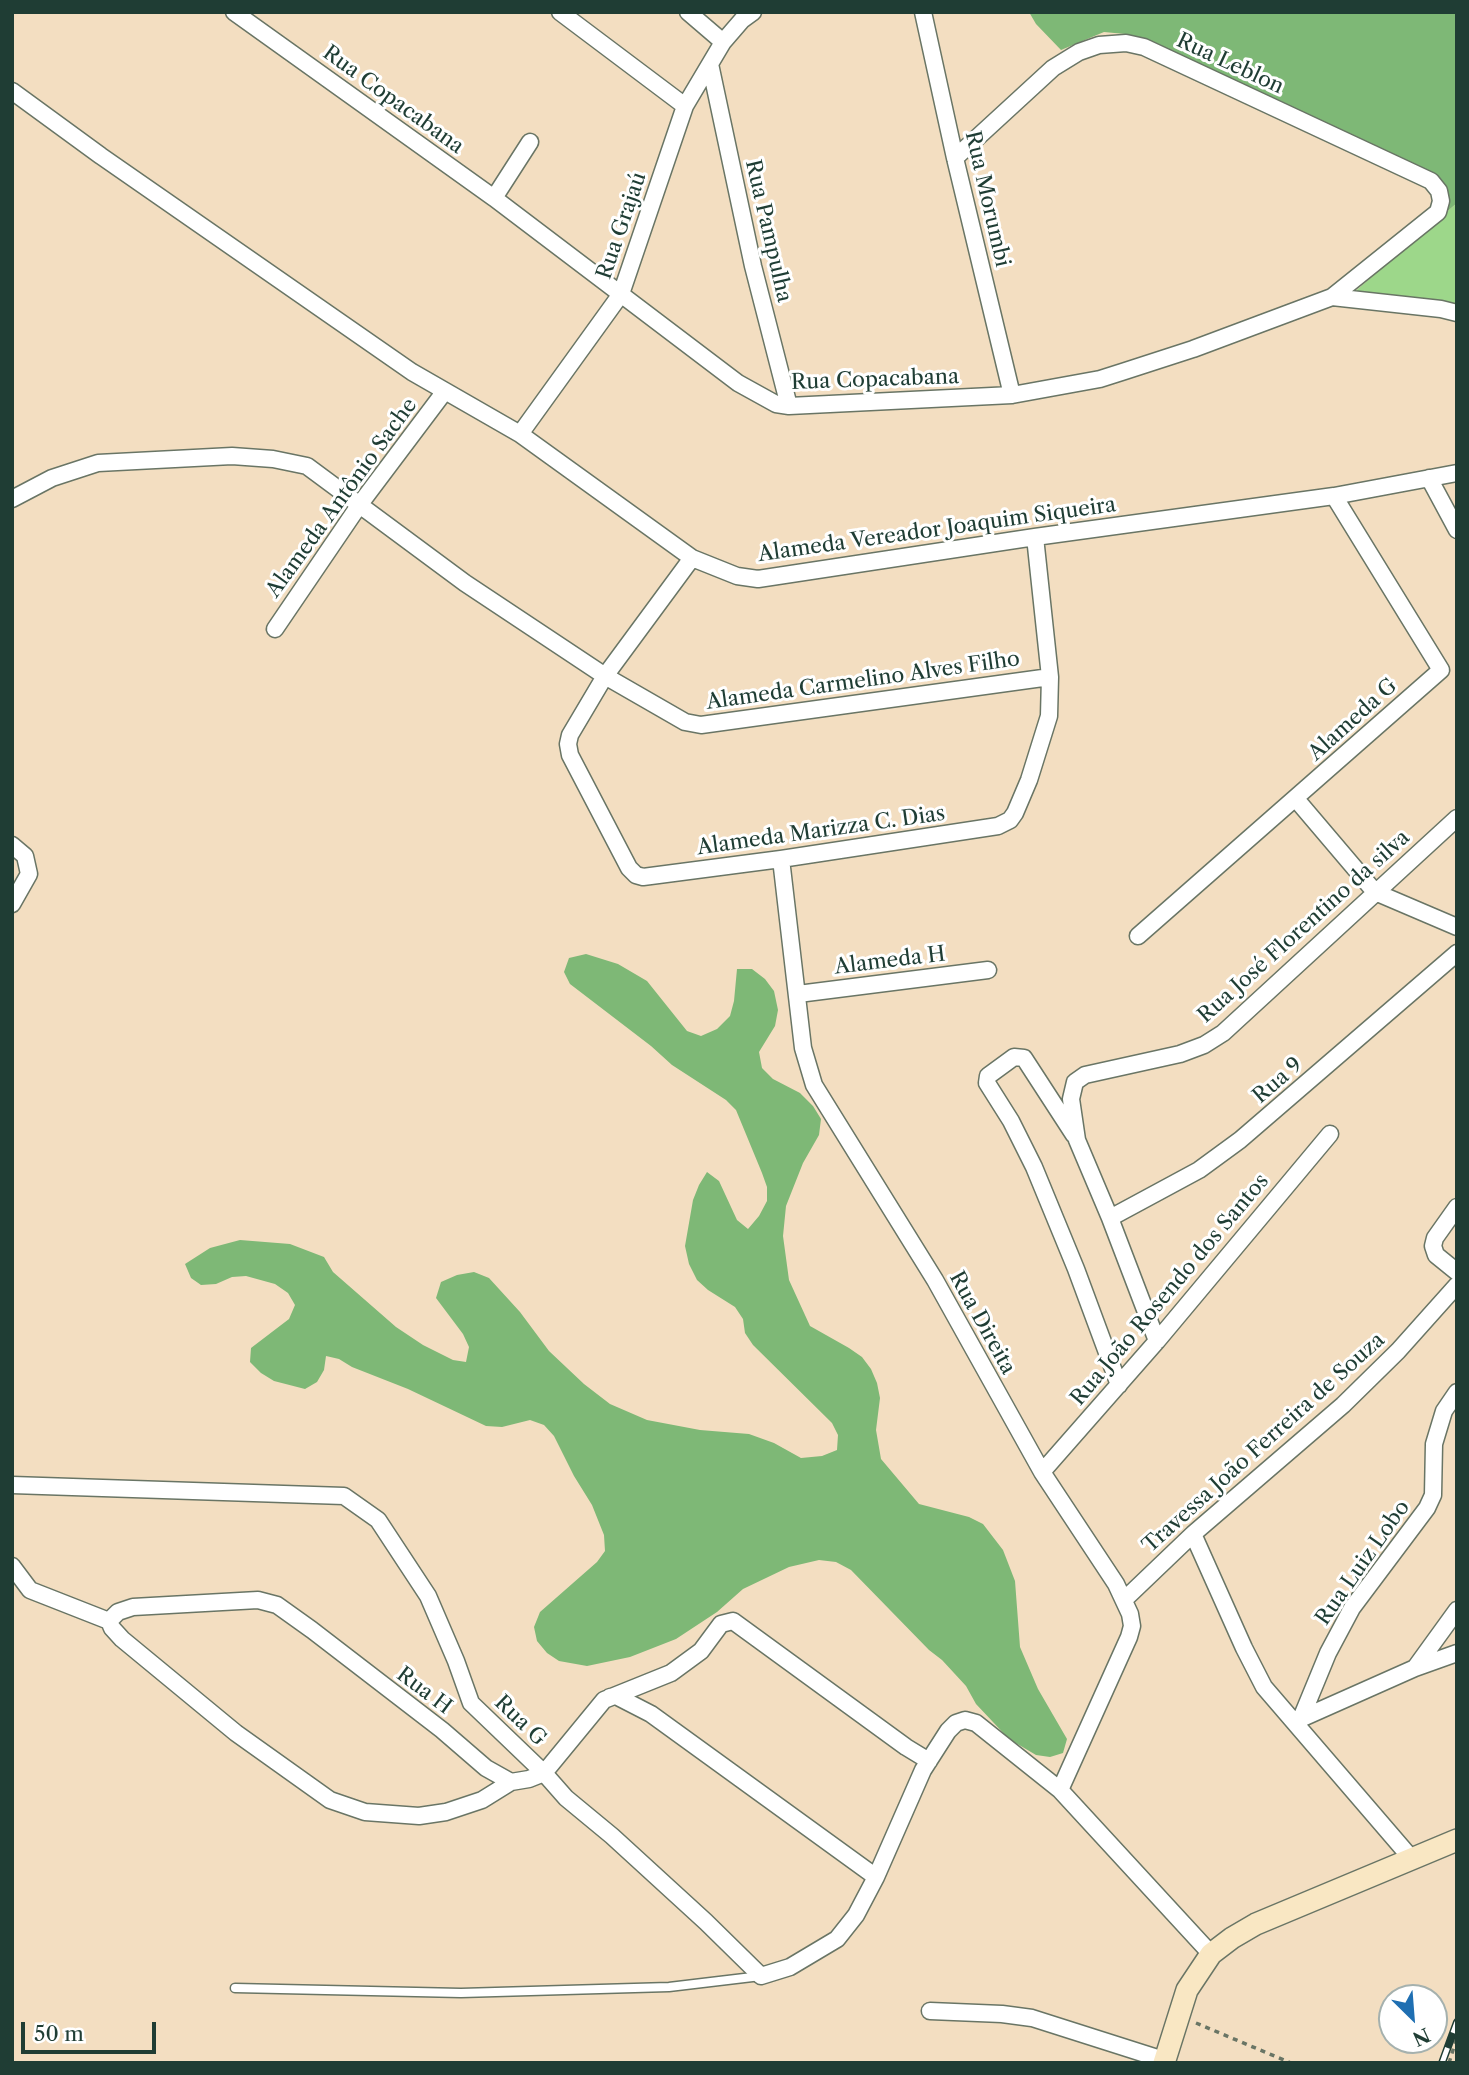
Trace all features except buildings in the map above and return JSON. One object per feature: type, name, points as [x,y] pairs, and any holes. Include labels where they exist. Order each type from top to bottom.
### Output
[{"type":"main road","points":[[1164,2061],[1187,1990],[1211,1955],[1256,1924],[1457,1840]]},
{"type":"street","name":"Rua Copacabana","points":[[234,12],[494,198],[738,383],[767,400],[789,406],[1012,395],[1100,379],[1193,349],[1332,297],[1438,212],[1441,201],[1439,191],[1431,181]]},
{"type":"street","points":[[560,12],[685,106]]},
{"type":"street","points":[[688,12],[723,42]]},
{"type":"street","name":"Rua Morumbi","points":[[923,12],[1012,395]]},
{"type":"street","name":"Rua Grajaú","points":[[520,434],[621,294],[685,106],[723,42],[748,16]]},
{"type":"street","name":"Rua Leblon","points":[[955,158],[1053,68],[1079,52],[1099,45],[1126,43],[1144,47],[1431,181]]},
{"type":"street","name":"Rua Pampulha","points":[[710,64],[753,266],[789,406]]},
{"type":"street","name":"Alameda Vereador Joaquim Siqueira","points":[[12,91],[101,156],[387,354],[520,434],[692,558],[737,576],[758,579],[1334,496],[1457,473]]},
{"type":"street","points":[[494,198],[530,142]]},
{"type":"street","points":[[1332,297],[1457,313]]},
{"type":"street","name":"Alameda Antônio Sache","points":[[275,629],[360,504],[445,391]]},
{"type":"street","name":"Alameda Carmelino Alves Filho","points":[[12,499],[52,478],[98,463],[232,456],[273,459],[307,466],[465,583],[605,676],[685,722],[701,724],[1050,677]]},
{"type":"street","points":[[1429,478],[1457,530]]},
{"type":"street","name":"Alameda G","points":[[1138,936],[1449,671],[1334,496]]},
{"type":"street","points":[[1035,537],[1050,677]]},
{"type":"street","points":[[605,676],[692,558]]},
{"type":"street","name":"Alameda Marizza C. Dias","points":[[605,676],[570,735],[570,755],[629,868],[636,875],[643,877],[998,826],[1010,820],[1015,813],[1043,740],[1049,716],[1050,677]]},
{"type":"street","points":[[1296,799],[1375,892],[1457,927]]},
{"type":"street","name":"Rua José Florentino da silva","points":[[1157,1341],[1077,1140],[1072,1089],[1078,1079],[1085,1075],[1180,1054],[1204,1045],[1223,1033],[1457,817]]},
{"type":"street","points":[[12,845],[25,856],[29,873],[12,904]]},
{"type":"street","name":"Rua Direita","points":[[781,859],[803,1048],[814,1086],[935,1280],[1042,1472],[1125,1599],[1132,1626],[1129,1637],[1060,1790]]},
{"type":"street","name":"Rua 9","points":[[1110,1218],[1199,1170],[1240,1140],[1457,953]]},
{"type":"street","name":"Alameda H","points":[[798,994],[988,970]]},
{"type":"street","points":[[1077,1140],[1024,1058],[1014,1057],[988,1076],[987,1083],[1011,1121],[1034,1167],[1119,1385]]},
{"type":"street","name":"Rua João Rosendo dos Santos","points":[[1042,1472],[1157,1341],[1330,1134]]},
{"type":"street","points":[[1457,1207],[1434,1238],[1433,1246],[1436,1255],[1457,1272]]},
{"type":"street","name":"Travessa João Ferreira de Souza","points":[[1125,1599],[1193,1534],[1343,1405],[1398,1351],[1457,1285]]},
{"type":"street","name":"Rua Luiz Lobo","points":[[1298,1720],[1352,1608],[1427,1508],[1433,1495],[1434,1444],[1444,1411],[1457,1392]]},
{"type":"street","name":"Rua G","points":[[12,1485],[344,1496],[378,1520],[428,1597],[471,1703],[544,1773],[604,1700],[671,1673],[701,1651],[721,1624],[733,1621],[929,1761]]},
{"type":"street","points":[[1193,1534],[1264,1687],[1298,1720],[1411,1858]]},
{"type":"street","points":[[12,1566],[30,1590],[109,1621],[122,1639],[236,1733],[330,1800],[365,1812],[419,1816],[446,1812],[482,1800],[511,1782],[544,1773],[566,1798],[631,1853],[761,1976],[790,1967],[837,1939],[856,1915],[876,1877],[929,1761],[948,1731],[956,1723],[965,1720],[976,1723],[1060,1790],[1211,1955]]},
{"type":"street","name":"Rua H","points":[[109,1621],[118,1612],[133,1608],[258,1600],[277,1605],[442,1730],[486,1768],[511,1782]]},
{"type":"street","points":[[1415,1668],[1457,1610]]},
{"type":"street","points":[[1298,1720],[1415,1668],[1457,1653]]},
{"type":"street","points":[[610,1697],[616,1696],[651,1714],[876,1877]]},
{"type":"street","points":[[930,2011],[1032,2018],[1164,2061]]},
{"type":"lane","points":[[235,1987],[461,1993],[669,1987],[761,1976]]},
{"type":"path","points":[[1178,2015],[1291,2063]]},
{"type":"path","points":[[1449,2063],[1457,2037]]},
{"type":"green space","points":[[1029,12],[1457,12],[1457,203],[1443,215],[1442,187],[1148,41],[1125,34],[1104,32],[1061,50],[1036,24]]},
{"type":"green space","points":[[1457,203],[1457,307],[1352,294]]},
{"type":"green space","points":[[586,954],[618,964],[647,981],[687,1031],[701,1036],[717,1029],[730,1016],[737,969],[752,969],[765,979],[774,991],[778,1010],[775,1026],[759,1052],[762,1068],[773,1079],[800,1093],[821,1119],[819,1135],[803,1163],[786,1206],[783,1236],[789,1280],[810,1326],[862,1357],[871,1369],[880,1398],[876,1430],[881,1459],[919,1504],[969,1517],[983,1524],[1003,1550],[1015,1581],[1020,1647],[1038,1689],[1067,1739],[1063,1753],[1050,1757],[1036,1755],[1009,1739],[976,1704],[966,1686],[942,1660],[851,1570],[836,1562],[819,1560],[789,1567],[743,1589],[717,1612],[676,1639],[630,1657],[587,1666],[559,1661],[547,1653],[537,1641],[534,1627],[540,1612],[597,1562],[605,1551],[604,1535],[592,1505],[554,1436],[544,1425],[530,1420],[502,1427],[486,1426],[408,1389],[326,1356],[324,1370],[317,1382],[305,1389],[274,1381],[250,1362],[251,1348],[289,1319],[295,1305],[288,1293],[275,1284],[246,1276],[201,1285],[191,1278],[185,1264],[210,1248],[240,1240],[290,1244],[324,1257],[333,1272],[396,1327],[453,1360],[466,1362],[469,1347],[463,1334],[436,1298],[441,1282],[474,1272],[489,1278],[520,1312],[549,1351],[610,1404],[647,1420],[700,1430],[749,1434],[774,1443],[801,1458],[822,1456],[837,1450],[838,1435],[832,1423],[753,1345],[735,1307],[697,1280],[689,1264],[685,1246],[693,1200],[707,1172],[719,1181],[737,1220],[748,1229],[767,1201],[767,1187],[736,1110],[726,1100],[672,1065],[570,984],[564,972],[569,958]]},
{"type":"railway","points":[[1442,2063],[1457,2022]]}]
